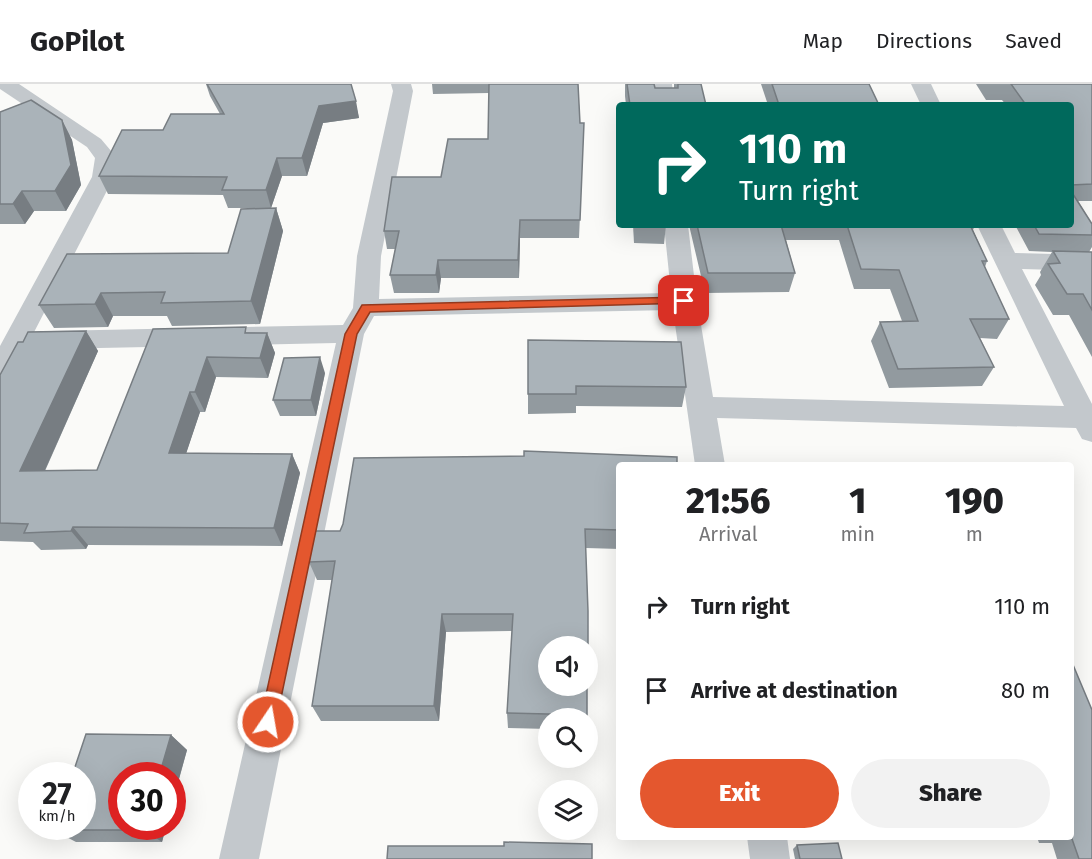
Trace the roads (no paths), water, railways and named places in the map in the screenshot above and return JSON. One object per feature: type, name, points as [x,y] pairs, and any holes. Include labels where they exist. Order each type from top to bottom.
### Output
[{"type":"street","points":[[239,859],[358,321],[403,91],[401,84]]},
{"type":"street","points":[[662,84],[664,102]]},
{"type":"street","points":[[921,84],[930,102]]},
{"type":"street","points":[[0,371],[8,341],[103,177],[106,158],[93,143],[9,92]]},
{"type":"street","points":[[676,228],[684,301],[710,462]]},
{"type":"street","points":[[990,228],[1049,350],[1089,424]]},
{"type":"street","points":[[1007,261],[1092,263]]},
{"type":"street","points":[[8,341],[684,301]]},
{"type":"street","points":[[701,407],[1089,424]]},
{"type":"street","points":[[767,840],[770,859]]}]
